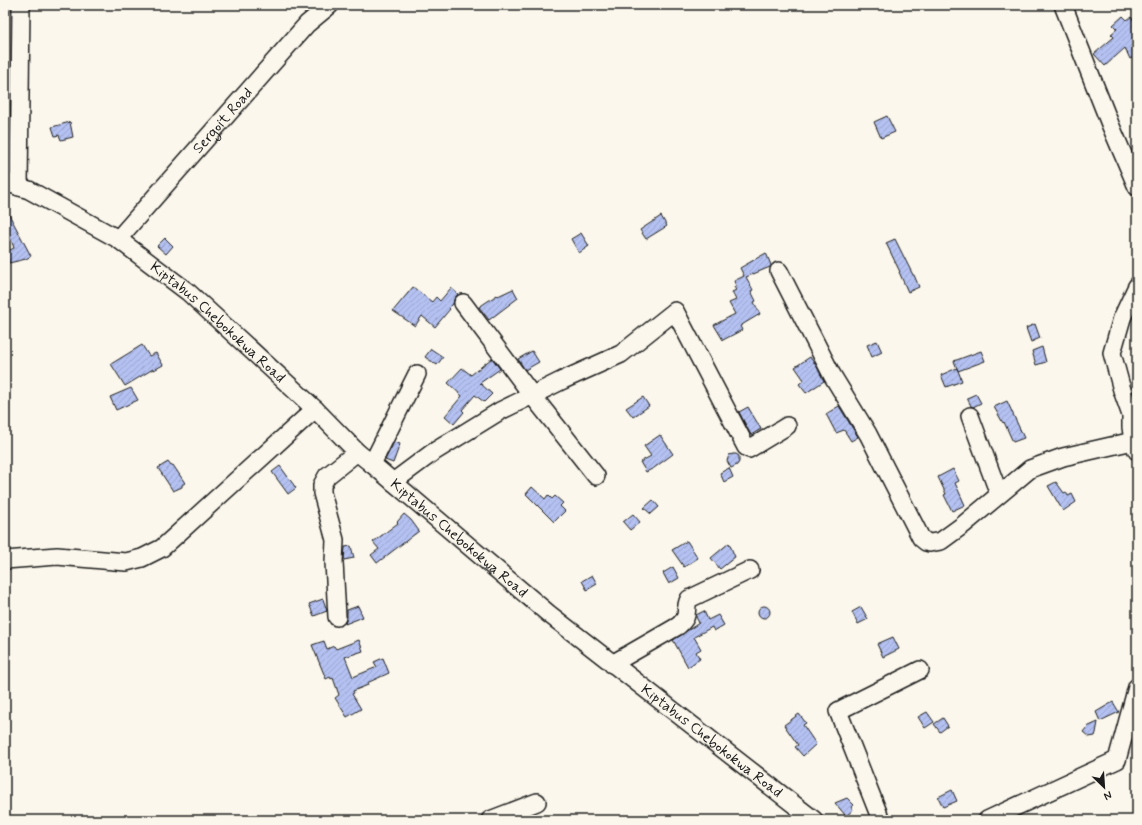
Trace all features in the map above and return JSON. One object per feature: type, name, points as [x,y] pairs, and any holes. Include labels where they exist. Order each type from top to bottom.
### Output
[{"type":"street","points":[[12,184],[21,5]]},
{"type":"street","name":"Sergoit Road","points":[[118,239],[307,24],[330,5]]},
{"type":"street","points":[[1063,5],[1110,124],[1137,187]]},
{"type":"street","points":[[5,173],[12,184]]},
{"type":"street","name":"Kiptabus Chebokokwa Road","points":[[12,184],[29,190],[118,239],[188,292],[315,409],[357,452],[549,614],[814,820]]},
{"type":"street","points":[[779,271],[832,375],[868,434],[921,538],[930,543],[940,541],[963,525],[1030,469],[1062,457],[1135,446],[1131,427],[1131,415],[1122,390],[1112,353],[1122,318],[1137,286]]},
{"type":"street","points":[[463,303],[532,395],[596,476]]},
{"type":"street","points":[[393,482],[432,453],[500,411],[621,354],[670,314],[675,312],[746,447],[749,449],[787,426]]},
{"type":"street","points":[[372,464],[417,374]]},
{"type":"street","points":[[5,560],[57,556],[126,562],[142,558],[162,548],[315,409]]},
{"type":"street","points":[[970,416],[999,494]]},
{"type":"street","points":[[337,618],[334,562],[335,540],[322,493],[322,484],[327,476],[357,452]]},
{"type":"street","points":[[612,664],[682,623],[687,616],[687,603],[689,599],[750,570]]},
{"type":"street","points":[[880,820],[838,711],[920,670]]},
{"type":"street","points":[[987,820],[1117,760],[1137,687]]},
{"type":"street","points":[[490,820],[537,802]]},
{"type":"building","points":[[1123,16],[1127,20],[1131,17],[1137,24],[1137,56],[1130,59],[1125,48],[1105,66],[1094,54],[1114,37],[1111,34],[1117,29],[1113,25]]},
{"type":"building","points":[[887,116],[895,132],[881,138],[874,122]]},
{"type":"building","points":[[70,122],[73,137],[61,140],[59,135],[55,136],[52,127]]},
{"type":"building","points":[[5,207],[31,256],[26,259],[9,263],[6,252],[14,248],[5,223]]},
{"type":"building","points":[[661,216],[667,226],[646,239],[640,230]]},
{"type":"building","points":[[581,233],[589,246],[579,253],[571,239]]},
{"type":"building","points":[[165,238],[173,246],[166,254],[157,246]]},
{"type":"building","points":[[895,239],[919,287],[908,292],[886,243]]},
{"type":"building","points":[[766,253],[771,265],[770,267],[746,277],[753,290],[751,291],[756,301],[754,302],[760,314],[740,326],[742,330],[723,340],[714,325],[735,314],[729,303],[736,300],[732,292],[736,290],[734,287],[736,286],[734,281],[744,276],[740,268]]},
{"type":"building","points":[[413,287],[432,302],[436,297],[440,301],[451,288],[458,294],[454,299],[453,304],[449,308],[450,309],[435,327],[422,316],[415,326],[393,311]]},
{"type":"building","points":[[513,289],[518,298],[489,320],[479,307],[497,295],[498,296]]},
{"type":"building","points":[[1035,324],[1040,338],[1031,342],[1026,328]]},
{"type":"building","points":[[877,341],[882,352],[872,357],[867,345]]},
{"type":"building","points":[[142,345],[149,356],[156,353],[163,365],[154,370],[153,369],[125,386],[111,364]]},
{"type":"building","points":[[1042,347],[1046,362],[1036,365],[1032,351]]},
{"type":"building","points":[[431,349],[443,357],[437,365],[425,357]]},
{"type":"building","points":[[532,351],[539,362],[525,370],[518,359]]},
{"type":"building","points":[[981,351],[985,361],[958,371],[954,361]]},
{"type":"building","points":[[810,357],[824,381],[806,393],[799,384],[804,380],[795,367]]},
{"type":"building","points":[[492,358],[500,369],[480,383],[492,394],[484,402],[475,395],[462,410],[464,412],[454,424],[445,416],[462,396],[448,383],[462,368],[471,375]]},
{"type":"building","points":[[957,368],[962,381],[946,387],[941,375]]},
{"type":"building","points":[[131,388],[138,400],[116,410],[110,397]]},
{"type":"building","points":[[976,394],[981,403],[973,407],[967,398]]},
{"type":"building","points":[[643,397],[649,406],[633,417],[626,408]]},
{"type":"building","points":[[1007,401],[1024,438],[1013,442],[1004,422],[1003,423],[994,407]]},
{"type":"building","points":[[839,406],[858,437],[851,441],[844,430],[836,433],[826,414]]},
{"type":"building","points":[[748,407],[761,429],[751,435],[739,412]]},
{"type":"building","points":[[660,435],[673,454],[646,472],[640,462],[651,456],[644,446]]},
{"type":"building","points":[[394,442],[400,444],[393,463],[385,460]]},
{"type":"building","points":[[733,454],[739,456],[739,462],[731,468],[727,461],[729,455]]},
{"type":"building","points":[[168,462],[171,466],[173,465],[185,483],[182,487],[173,491],[158,468]]},
{"type":"building","points":[[280,466],[296,488],[288,494],[272,472]]},
{"type":"building","points":[[729,468],[733,477],[724,482],[720,473]]},
{"type":"building","points":[[953,469],[959,481],[955,483],[965,505],[952,511],[944,495],[946,494],[938,477]]},
{"type":"building","points":[[1056,482],[1068,496],[1072,494],[1076,502],[1063,511],[1048,486]]},
{"type":"building","points":[[532,487],[545,499],[548,495],[552,499],[555,496],[563,503],[560,506],[565,511],[554,522],[526,494]]},
{"type":"building","points":[[653,500],[659,507],[651,514],[644,508]]},
{"type":"building","points":[[404,514],[411,520],[419,531],[377,563],[371,555],[379,549],[373,542],[398,523],[397,522]]},
{"type":"building","points":[[633,514],[640,522],[630,530],[623,522]]},
{"type":"building","points":[[687,541],[698,558],[684,567],[672,550]]},
{"type":"building","points":[[729,543],[735,557],[720,569],[711,558]]},
{"type":"building","points":[[351,546],[354,558],[344,560],[345,547]]},
{"type":"building","points":[[673,567],[679,578],[669,584],[663,573]]},
{"type":"building","points":[[592,575],[597,584],[587,590],[582,581]]},
{"type":"building","points":[[323,599],[327,611],[314,616],[309,604]]},
{"type":"building","points":[[358,606],[363,617],[345,624],[347,610]]},
{"type":"building","points":[[762,606],[766,606],[770,612],[766,618],[762,618],[758,614],[758,610]]},
{"type":"building","points":[[861,607],[868,619],[858,624],[852,612]]},
{"type":"building","points":[[704,611],[708,620],[718,615],[724,625],[714,631],[712,627],[694,637],[701,649],[696,652],[700,659],[688,667],[673,640],[699,623],[696,615]]},
{"type":"building","points":[[893,637],[899,649],[883,657],[877,644]]},
{"type":"building","points":[[359,640],[363,651],[345,657],[353,677],[377,667],[374,662],[383,658],[389,673],[367,683],[368,685],[353,691],[354,693],[352,694],[361,709],[347,717],[335,698],[339,695],[333,678],[331,679],[330,677],[326,679],[312,645],[324,641],[327,649],[334,646],[336,649]]},
{"type":"building","points":[[1113,702],[1119,712],[1100,721],[1096,712]]},
{"type":"building","points":[[927,712],[934,722],[925,728],[918,717]]},
{"type":"building","points":[[799,714],[806,723],[803,725],[816,744],[803,756],[795,747],[798,745],[784,725]]},
{"type":"building","points":[[943,718],[948,726],[940,732],[934,724]]},
{"type":"building","points":[[1098,722],[1095,736],[1089,737],[1083,732],[1087,727]]},
{"type":"building","points":[[952,790],[957,801],[943,807],[938,797]]},
{"type":"building","points":[[847,798],[854,805],[851,807],[853,810],[846,816],[835,803]]}]
